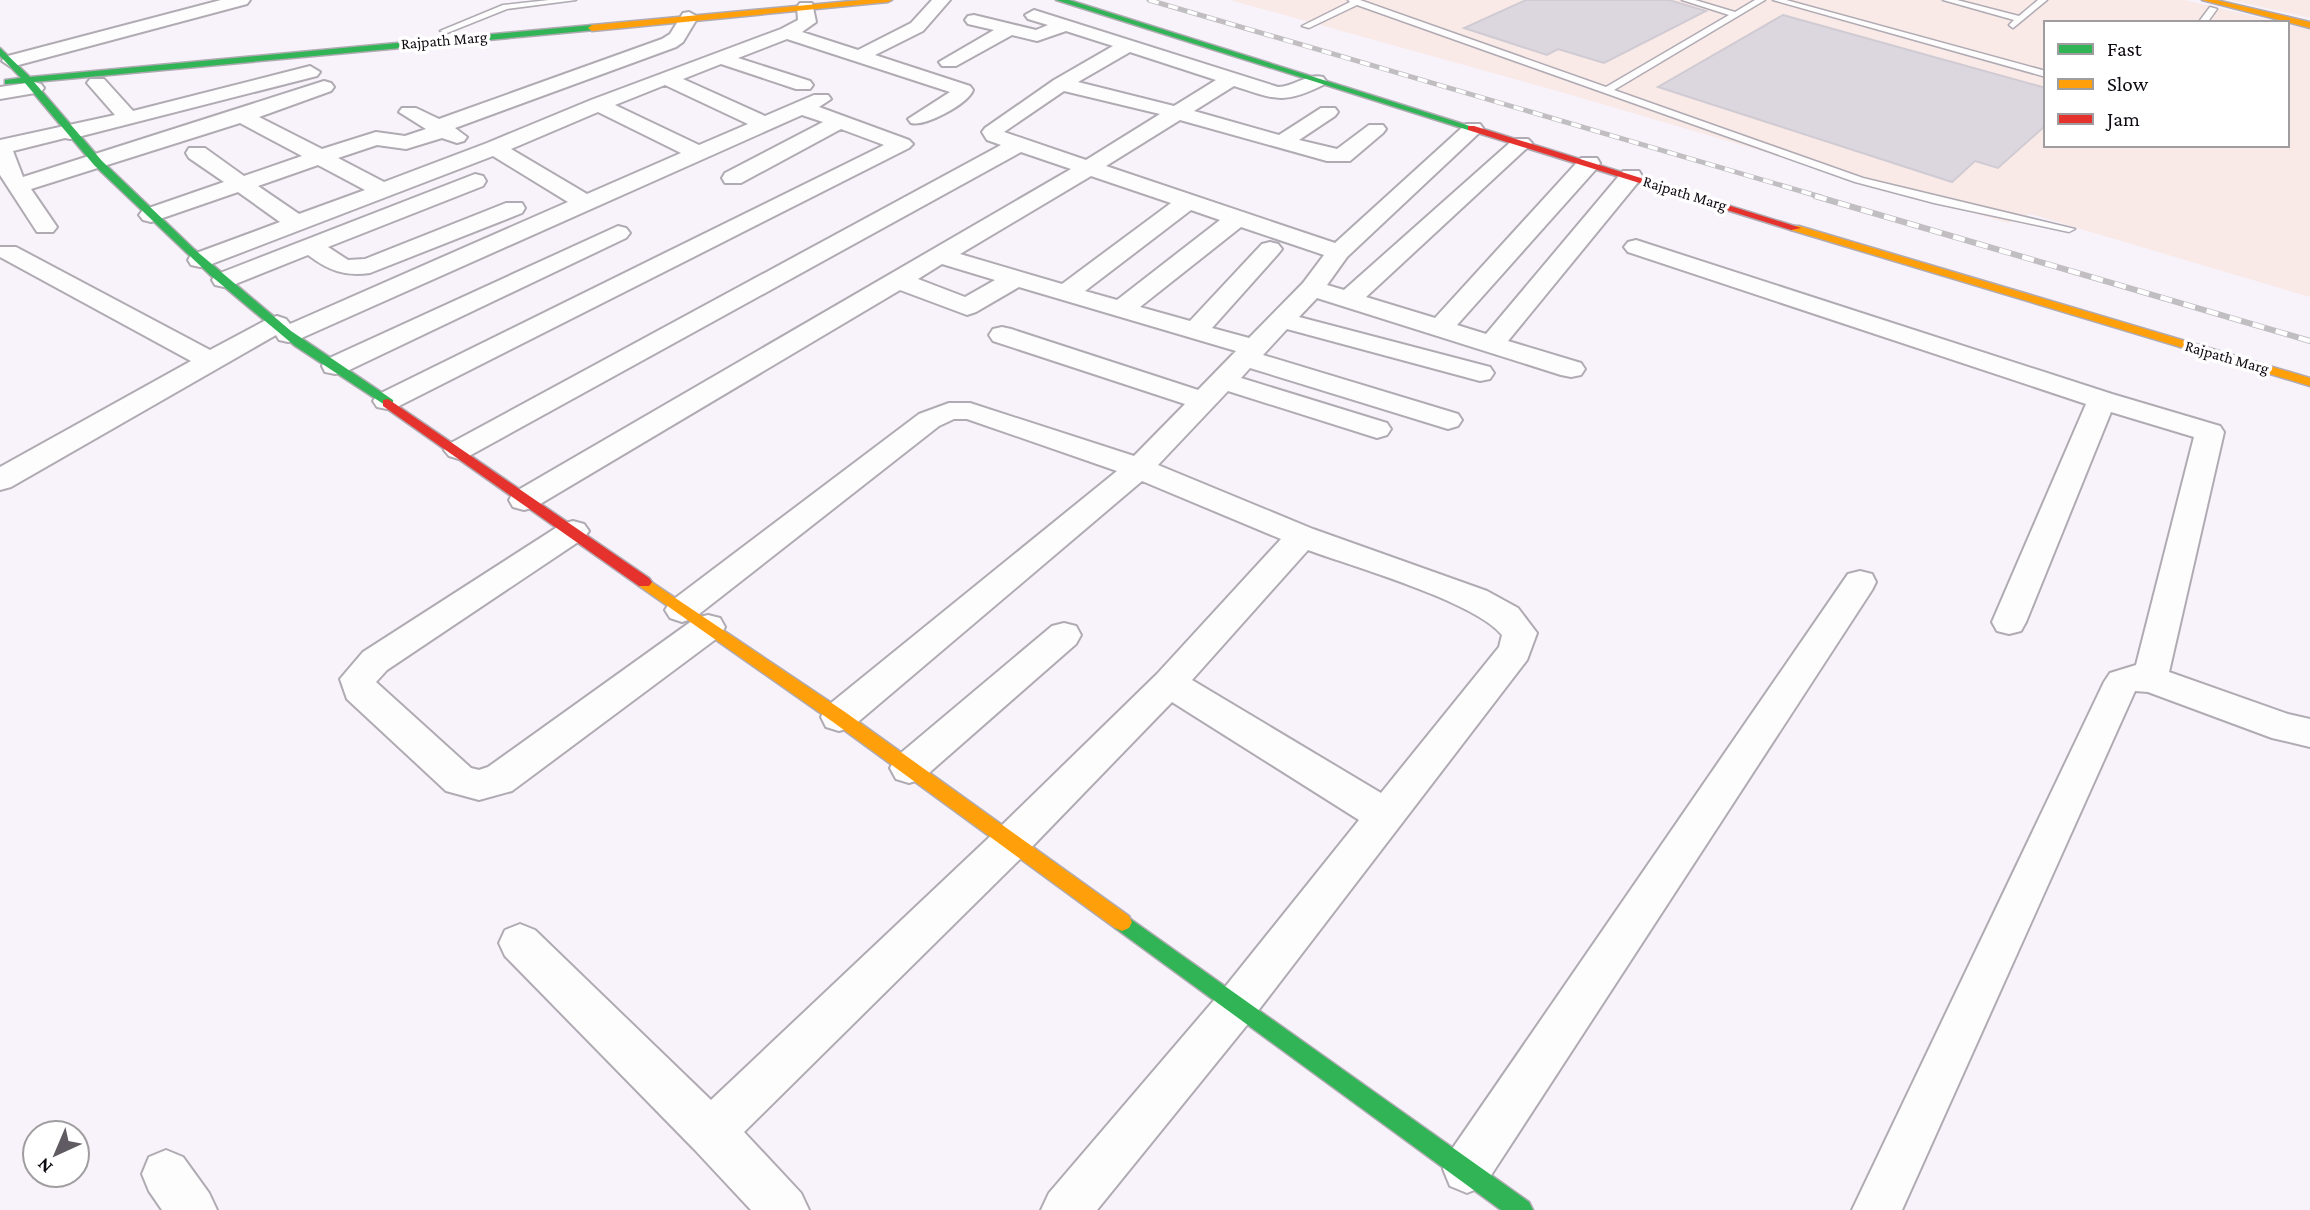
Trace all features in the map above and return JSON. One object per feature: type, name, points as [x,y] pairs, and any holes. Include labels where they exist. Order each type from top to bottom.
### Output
[{"type":"main road","name":"Rajpath Marg","points":[[11,64],[93,61],[444,30],[799,3],[888,0]]},
{"type":"main road","name":"Rajpath Marg","points":[[1060,0],[1917,266],[2310,382]]},
{"type":"main road","name":"Rajpath Marg","points":[[1089,0],[2220,338]]},
{"type":"main road","name":"Rajpath Marg","points":[[11,64],[690,18],[799,3]]},
{"type":"main road","points":[[2187,3],[2310,25]]},
{"type":"main road","points":[[2209,5],[2264,21]]},
{"type":"main road","points":[[2289,27],[2310,32]]},
{"type":"main road","name":"Rajpath Marg","points":[[0,83],[11,64]]},
{"type":"main road","points":[[11,64],[69,132],[151,215],[283,329],[458,450],[524,500],[573,531],[695,619],[839,717],[1521,1210]]},
{"type":"street","points":[[0,93],[11,64],[180,0]]},
{"type":"street","points":[[11,64],[241,0]]},
{"type":"street","points":[[860,56],[917,27],[941,0]]},
{"type":"street","points":[[200,260],[787,33],[807,22],[799,3]]},
{"type":"street","points":[[1034,15],[1284,94]]},
{"type":"street","points":[[151,215],[376,138],[406,143],[669,43],[677,38],[690,18]]},
{"type":"street","points":[[974,20],[1037,36],[1065,25]]},
{"type":"street","points":[[949,62],[1010,29]]},
{"type":"street","points":[[787,33],[963,90],[962,94],[918,118]]},
{"type":"street","points":[[1129,45],[1061,85],[992,132],[994,136],[1339,252]]},
{"type":"street","points":[[387,401],[902,144],[841,121],[802,97],[720,58]]},
{"type":"street","points":[[903,87],[924,76]]},
{"type":"street","points":[[666,78],[765,124]]},
{"type":"street","points":[[18,186],[242,116],[317,79],[0,147],[18,186],[45,227]]},
{"type":"street","points":[[524,500],[1087,169],[1231,79]]},
{"type":"street","points":[[1229,127],[1284,94],[1316,81]]},
{"type":"street","points":[[97,83],[128,118]]},
{"type":"street","points":[[1061,85],[1179,113],[1327,155],[1342,156],[1376,130]]},
{"type":"street","points":[[0,480],[209,361],[586,203],[765,124],[802,97],[830,95]]},
{"type":"street","points":[[598,104],[733,178],[788,203]]},
{"type":"street","points":[[1282,142],[1328,111]]},
{"type":"street","points":[[409,112],[489,150],[586,203]]},
{"type":"street","points":[[242,116],[382,190]]},
{"type":"street","points":[[733,178],[841,121]]},
{"type":"street","points":[[839,717],[1139,468],[1312,288],[1339,252],[1473,128]]},
{"type":"street","points":[[1348,300],[1521,143]]},
{"type":"street","points":[[458,450],[1018,145]]},
{"type":"street","points":[[197,153],[295,222]]},
{"type":"street","points":[[1440,328],[1589,163]]},
{"type":"street","points":[[1492,344],[1630,176]]},
{"type":"street","points":[[224,280],[475,181]]},
{"type":"street","points":[[1066,293],[1185,202]]},
{"type":"street","points":[[310,246],[343,269],[370,267],[514,208]]},
{"type":"street","points":[[1121,309],[1237,218]]},
{"type":"street","points":[[335,366],[618,233]]},
{"type":"street","points":[[1636,247],[2102,400],[2210,432],[2150,679]]},
{"type":"street","points":[[1195,331],[1270,249]]},
{"type":"street","points":[[8,252],[209,361]]},
{"type":"street","points":[[940,256],[1195,331],[1250,353],[1448,420]]},
{"type":"street","points":[[898,280],[967,307],[1016,278]]},
{"type":"street","points":[[1312,288],[1571,369]]},
{"type":"street","points":[[1282,320],[1480,373]]},
{"type":"street","points":[[1002,335],[1203,401]]},
{"type":"street","points":[[1223,381],[1377,429]]},
{"type":"street","points":[[2008,622],[2102,400]]},
{"type":"street","points":[[573,531],[375,661],[358,679],[360,690],[460,780],[479,785],[499,780],[695,619],[929,420],[949,411],[970,411],[1139,468],[1301,536],[1475,599],[1506,616],[1520,633],[1515,651],[1236,1006],[1066,1210]]},
{"type":"street","points":[[710,1132],[1011,842],[1169,683],[1301,536]]},
{"type":"street","points":[[1467,1169],[1860,582]]},
{"type":"street","points":[[909,768],[1064,635]]},
{"type":"street","points":[[1877,1210],[2122,682],[2133,678],[2150,679],[2285,728],[2310,733]]},
{"type":"street","points":[[1169,683],[1384,815]]},
{"type":"street","points":[[520,943],[710,1132],[784,1210]]},
{"type":"lane","points":[[444,30],[506,7],[572,0]]},
{"type":"lane","points":[[1686,0],[1737,15]]},
{"type":"lane","points":[[1609,89],[1761,0]]},
{"type":"lane","points":[[1777,0],[2044,73]]},
{"type":"lane","points":[[1947,0],[2021,19]]},
{"type":"lane","points":[[2010,27],[2043,0]]},
{"type":"lane","points":[[1306,26],[1354,1],[1609,89],[1859,180],[1934,200],[2069,229]]},
{"type":"shaded area","points":[[1230,0],[2185,0],[2274,21],[2044,21],[2044,147],[2289,147],[2289,24],[2310,29],[2310,297],[2030,214],[2008,223],[1554,90]]},
{"type":"shaded area","points":[[2230,0],[2310,0],[2310,18]]},
{"type":"building","points":[[1526,0],[1669,0],[1706,11],[1604,63],[1558,49],[1547,55],[1464,28]]},
{"type":"building","points":[[1783,15],[2044,87],[2044,127],[1998,168],[1975,161],[1952,182],[1658,87]]},
{"type":"railway","points":[[1149,0],[1821,197]]},
{"type":"railway","points":[[1815,196],[2310,341]]},
{"type":"traffic: fast","points":[[1060,0],[1471,128]]},
{"type":"traffic: fast","points":[[8,82],[592,28]]},
{"type":"traffic: fast","points":[[0,51],[98,163],[190,251],[287,334],[388,403]]},
{"type":"traffic: fast","points":[[1122,922],[1521,1210]]},
{"type":"traffic: slow","points":[[592,28],[888,0]]},
{"type":"traffic: slow","points":[[2206,0],[2310,25]]},
{"type":"traffic: slow","points":[[1795,228],[2310,382]]},
{"type":"traffic: slow","points":[[644,582],[839,717],[1122,922]]},
{"type":"traffic: jam","points":[[1471,128],[1795,228]]},
{"type":"traffic: jam","points":[[388,403],[644,582]]}]
